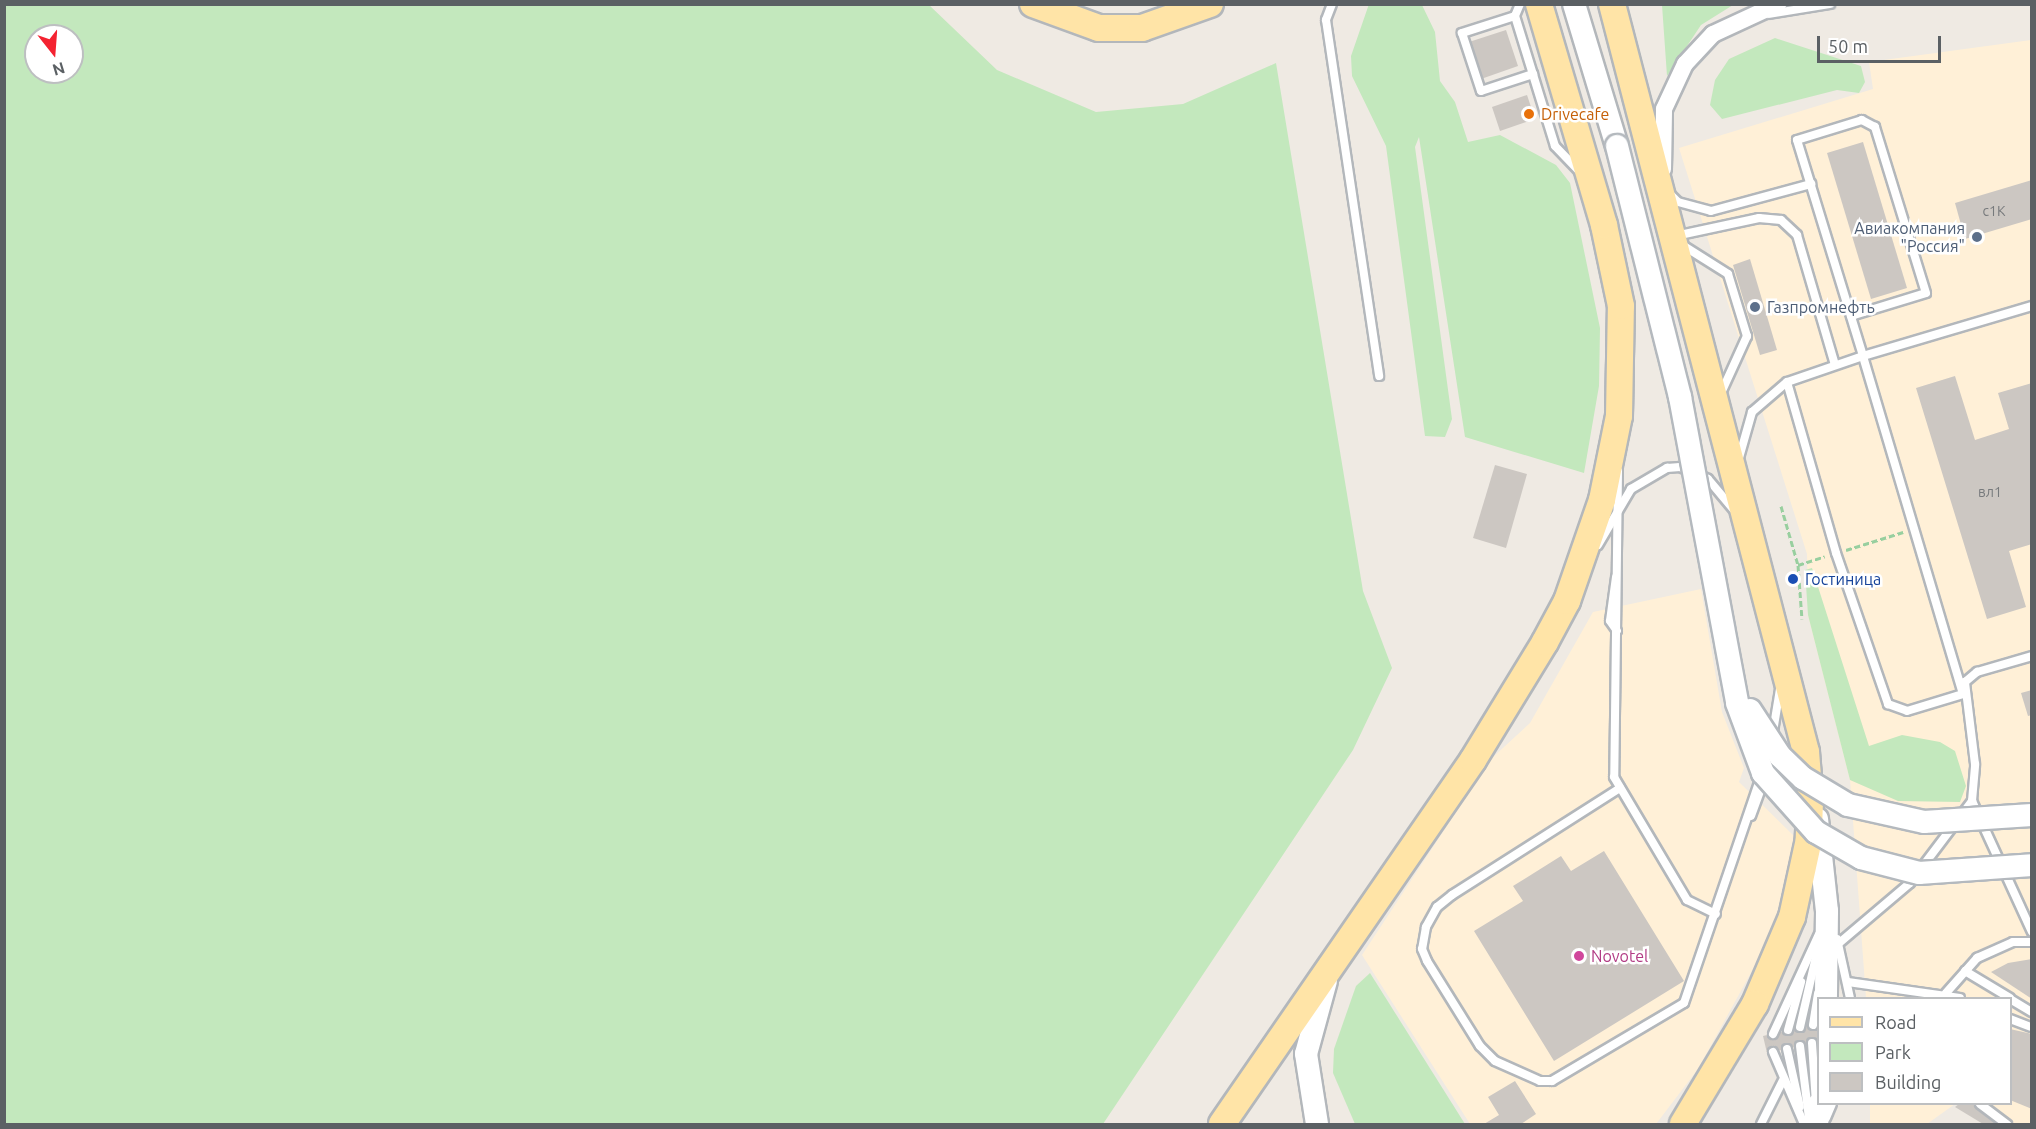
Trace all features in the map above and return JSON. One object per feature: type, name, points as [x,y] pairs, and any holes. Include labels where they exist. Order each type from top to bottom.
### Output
[{"type":"main road","points":[[1033,4],[1099,28],[1131,28],[1179,19],[1210,4]]},
{"type":"main road","points":[[1222,1125],[1473,760],[1567,601],[1602,500],[1615,437],[1623,372],[1621,306],[1592,185],[1539,4]]},
{"type":"main road","points":[[1612,4],[1664,188],[1806,752],[1809,839],[1792,917],[1750,1014],[1683,1125]]},
{"type":"street","points":[[1574,4],[1617,146],[1680,397],[1724,644],[1743,725],[1763,773],[1816,832],[1861,858],[1919,873],[2031,865]]},
{"type":"street","points":[[1664,188],[1662,137],[1673,85],[1698,46],[1731,23],[1778,4]]},
{"type":"street","points":[[1724,644],[1760,730],[1779,756],[1826,794],[1896,819],[1954,822],[2031,815]]},
{"type":"street","points":[[1806,752],[1829,931],[1826,997]]},
{"type":"street","points":[[1317,1125],[1306,1054],[1329,972]]},
{"type":"street","points":[[1235,1125],[1270,1057]]},
{"type":"street","points":[[1817,1125],[1821,1105]]},
{"type":"lane","points":[[1332,4],[1326,20],[1379,376]]},
{"type":"lane","points":[[1520,4],[1515,16],[1556,146],[1592,185]]},
{"type":"lane","points":[[1731,23],[1830,4]]},
{"type":"lane","points":[[1515,16],[1462,33],[1481,91],[1533,74]]},
{"type":"lane","points":[[1851,316],[1926,294],[1875,127],[1862,120],[1797,140],[1963,694],[1976,764],[1972,801],[2031,932]]},
{"type":"lane","points":[[1664,188],[1677,202],[1711,211],[1811,184]]},
{"type":"lane","points":[[1676,239],[1759,218],[1781,220],[1797,235],[1835,365]]},
{"type":"lane","points":[[1676,239],[1728,274],[1747,336],[1717,402]]},
{"type":"lane","points":[[1737,476],[1743,432],[1752,412],[1786,382],[1863,356],[2031,306]]},
{"type":"lane","points":[[1786,382],[1836,553],[1888,704],[1907,711],[1963,694]]},
{"type":"lane","points":[[1615,437],[1620,506],[1612,764],[1620,788],[1687,900],[1716,914]]},
{"type":"lane","points":[[1567,601],[1620,506],[1654,472],[1680,467],[1694,471],[1721,491],[1756,555]]},
{"type":"lane","points":[[1620,788],[1437,907],[1422,949],[1480,1046],[1495,1060],[1552,1081],[1684,1003],[1716,914],[1764,766],[1779,707],[1780,653]]},
{"type":"lane","points":[[1963,694],[1965,682],[1977,672],[2031,656]]},
{"type":"lane","points":[[1773,1034],[1807,959],[1829,931],[1910,883],[1972,801]]},
{"type":"lane","points":[[1829,931],[1848,982],[1850,997]]},
{"type":"lane","points":[[1829,931],[1836,997]]},
{"type":"lane","points":[[1818,997],[1829,931]]},
{"type":"lane","points":[[1800,1027],[1829,931]]},
{"type":"lane","points":[[1946,993],[1965,971],[1993,948],[2031,942]]},
{"type":"lane","points":[[1788,1030],[1807,959]]},
{"type":"lane","points":[[1965,971],[2007,997]]},
{"type":"lane","points":[[1848,982],[1946,993],[1955,997]]},
{"type":"lane","points":[[2012,1000],[2031,1012]]},
{"type":"lane","points":[[1813,1025],[1817,1002]]},
{"type":"lane","points":[[2012,1019],[2031,1027]]},
{"type":"lane","points":[[1812,1043],[1817,1125]]},
{"type":"lane","points":[[1800,1046],[1809,1125]]},
{"type":"lane","points":[[1787,1049],[1804,1125]]},
{"type":"lane","points":[[1773,1052],[1804,1125]]},
{"type":"lane","points":[[1761,1125],[1784,1078]]},
{"type":"lane","points":[[1824,1125],[1832,1105]]},
{"type":"lane","points":[[1981,1105],[2007,1125]]},
{"type":"path","points":[[1781,506],[1798,565],[1802,619]]},
{"type":"path","points":[[1798,565],[1914,529]]},
{"type":"shaded area","points":[[2031,40],[2031,1124],[1996,1124],[1964,1105],[2012,1105],[2012,997],[1866,997],[1850,780],[1808,615],[1807,554],[1679,148],[1873,89],[1869,62]]},
{"type":"shaded area","points":[[1701,589],[1722,712],[1744,768],[1739,782],[1795,837],[1779,912],[1764,949],[1698,1069],[1656,1124],[1470,1124],[1362,955],[1491,759],[1530,723],[1593,612]]},
{"type":"shaded area","points":[[1870,1105],[1954,1105],[1927,1124],[1870,1124]]},
{"type":"green space","points":[[5,4],[929,5],[997,70],[1096,112],[1183,104],[1276,63],[1363,591],[1392,668],[1353,750],[1103,1124],[5,1124]]},
{"type":"green space","points":[[1369,4],[1422,5],[1435,32],[1440,81],[1455,102],[1468,142],[1500,135],[1556,165],[1570,183],[1600,328],[1599,386],[1584,473],[1465,437],[1419,137],[1415,147],[1452,419],[1445,437],[1425,436],[1386,146],[1352,76],[1351,56]]},
{"type":"green space","points":[[1662,5],[1733,5],[1701,25],[1667,76]]},
{"type":"green space","points":[[1775,38],[1861,66],[1865,82],[1859,93],[1837,90],[1722,119],[1710,105],[1715,80],[1729,59]]},
{"type":"green space","points":[[1812,568],[1869,746],[1902,735],[1940,742],[1955,751],[1966,786],[1960,802],[1898,801],[1850,780],[1808,615],[1805,570]]},
{"type":"green space","points":[[1370,973],[1465,1124],[1355,1124],[1333,1073],[1334,1049],[1356,986]]},
{"type":"building","points":[[1506,30],[1518,66],[1481,79],[1469,42]]},
{"type":"building","points":[[1527,95],[1535,119],[1500,131],[1492,107]]},
{"type":"building","points":[[1863,142],[1907,288],[1871,299],[1827,153]]},
{"type":"building","points":[[2032,180],[2032,219],[1965,239],[1955,203]]},
{"type":"building","name":"Газпромнефть","points":[[1750,259],[1777,350],[1760,355],[1733,265]]},
{"type":"building","points":[[1955,376],[1975,440],[2009,429],[1998,393],[2032,383],[2032,544],[2009,551],[2026,607],[1987,619],[1916,388]]},
{"type":"building","points":[[1495,465],[1527,474],[1506,548],[1473,538]]},
{"type":"building","points":[[2032,690],[2032,715],[2028,716],[2021,693]]},
{"type":"building","name":"Novotel","points":[[1604,851],[1684,981],[1554,1061],[1474,931],[1523,901],[1513,886],[1561,856],[1571,871]]},
{"type":"building","points":[[2032,959],[2032,999],[1991,972],[2008,963]]},
{"type":"building","points":[[1817,1023],[1817,1042],[1767,1053],[1763,1036]]},
{"type":"building","points":[[2012,1029],[2032,1034],[2032,1109],[2012,1101]]},
{"type":"building","points":[[1515,1081],[1536,1114],[1521,1124],[1484,1124],[1499,1115],[1488,1097]]},
{"type":"building","points":[[1981,1105],[2002,1124],[1983,1124],[1955,1107]]},
{"type":"place","name":"Drivecafe","points":[[1529,114]]},
{"type":"place","name":"Авиакомпания \"Россия\"","points":[[1977,237]]},
{"type":"place","name":"Газпромнефть","points":[[1755,307]]},
{"type":"place","name":"Гостиница","points":[[1793,579]]},
{"type":"place","name":"Novotel","points":[[1579,956]]}]
